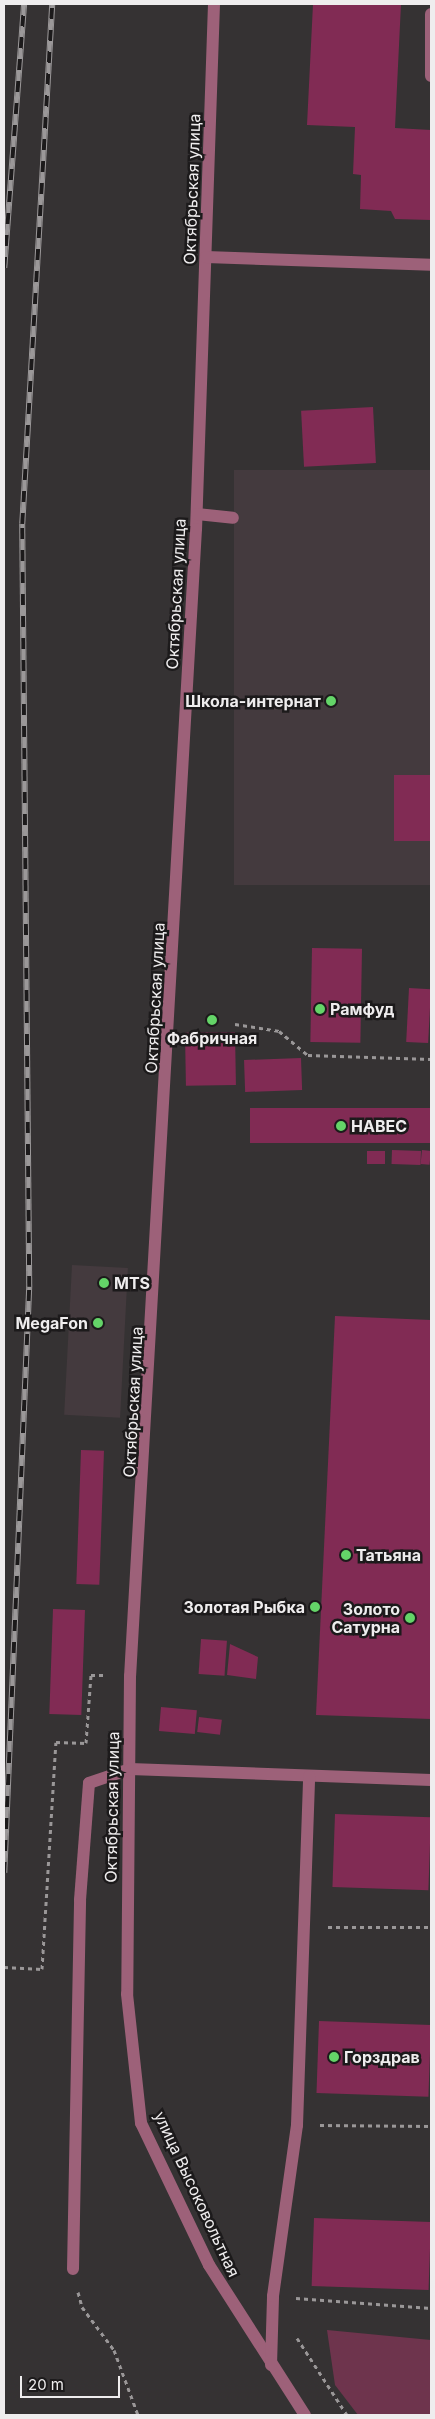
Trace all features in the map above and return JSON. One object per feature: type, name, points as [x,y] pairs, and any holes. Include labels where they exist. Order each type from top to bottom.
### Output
[{"type":"street","name":"Октябрьская улица","points":[[127,1994],[130,1676],[164,1159],[196,514],[214,4]]},
{"type":"street","points":[[431,14],[431,76]]},
{"type":"street","points":[[206,257],[431,265]]},
{"type":"street","points":[[196,514],[233,518]]},
{"type":"street","points":[[73,2269],[83,1829],[89,1783],[130,1769],[431,1780]]},
{"type":"street","points":[[272,2365],[273,2296],[296,2125],[305,1927],[309,1776]]},
{"type":"street","name":"улица Высоковольтная","points":[[127,1994],[141,2122],[209,2265],[304,2415]]},
{"type":"path","points":[[235,1024],[279,1031],[308,1055],[431,1059]]},
{"type":"path","points":[[4,1966],[42,1969],[56,1742],[86,1742],[91,1675],[130,1676]]},
{"type":"path","points":[[305,1927],[431,1927]]},
{"type":"path","points":[[296,2125],[431,2126]]},
{"type":"path","points":[[73,2269],[82,2307],[114,2350],[138,2415]]},
{"type":"path","points":[[273,2296],[431,2308]]},
{"type":"path","points":[[273,2296],[348,2415]]},
{"type":"shaded area","name":"Школа-интернат","points":[[234,470],[431,470],[431,885],[234,885]]},
{"type":"shaded area","points":[[72,1265],[128,1268],[120,1418],[64,1415]]},
{"type":"shaded area","points":[[327,2330],[431,2340],[431,2415],[358,2415],[335,2385]]},
{"type":"building","points":[[313,4],[401,4],[395,128],[431,130],[431,220],[395,219],[391,211],[360,209],[361,175],[353,174],[355,127],[307,125]]},
{"type":"building","points":[[373,407],[376,463],[304,467],[301,411]]},
{"type":"building","points":[[394,775],[431,775],[431,841],[394,841]]},
{"type":"building","points":[[312,948],[362,949],[360,1043],[310,1042]]},
{"type":"building","points":[[409,988],[431,989],[428,1043],[406,1042]]},
{"type":"building","points":[[235,1032],[236,1085],[186,1086],[185,1033]]},
{"type":"building","points":[[301,1058],[302,1090],[245,1092],[244,1060]]},
{"type":"building","name":"НАВЕС","points":[[250,1108],[431,1108],[431,1143],[250,1143]]},
{"type":"building","points":[[392,1150],[421,1151],[420,1165],[392,1164]]},
{"type":"building","points":[[422,1150],[431,1151],[429,1165],[421,1164]]},
{"type":"building","points":[[367,1151],[385,1151],[385,1164],[367,1164]]},
{"type":"building","points":[[335,1316],[431,1320],[431,1719],[316,1715]]},
{"type":"building","points":[[81,1450],[104,1451],[99,1585],[76,1584]]},
{"type":"building","points":[[53,1609],[85,1610],[81,1715],[49,1714]]},
{"type":"building","points":[[201,1639],[227,1641],[224,1676],[199,1674]]},
{"type":"building","points":[[230,1644],[258,1657],[256,1679],[227,1675]]},
{"type":"building","points":[[161,1707],[197,1710],[195,1734],[159,1731]]},
{"type":"building","points":[[199,1717],[222,1720],[220,1735],[197,1732]]},
{"type":"building","points":[[335,1814],[431,1817],[428,1890],[332,1887]]},
{"type":"building","points":[[319,2021],[431,2025],[428,2097],[316,2093]]},
{"type":"building","points":[[314,2218],[431,2222],[429,2290],[312,2286]]},
{"type":"railway","points":[[4,268],[24,4]]},
{"type":"railway","points":[[4,1873],[29,1287],[22,524],[52,4]]},
{"type":"place","name":"Школа-интернат","points":[[331,701]]},
{"type":"place","name":"Рамфуд","points":[[320,1009]]},
{"type":"place","name":"Фабричная","points":[[212,1020]]},
{"type":"place","name":"НАВЕС","points":[[341,1126]]},
{"type":"place","name":"MTS","points":[[104,1283]]},
{"type":"place","name":"MegaFon","points":[[98,1323]]},
{"type":"place","name":"Татьяна","points":[[346,1555]]},
{"type":"place","name":"Золотая Рыбка","points":[[315,1607]]},
{"type":"place","name":"Золото Сатурна","points":[[410,1618]]},
{"type":"place","name":"Горздрав","points":[[334,2057]]}]
